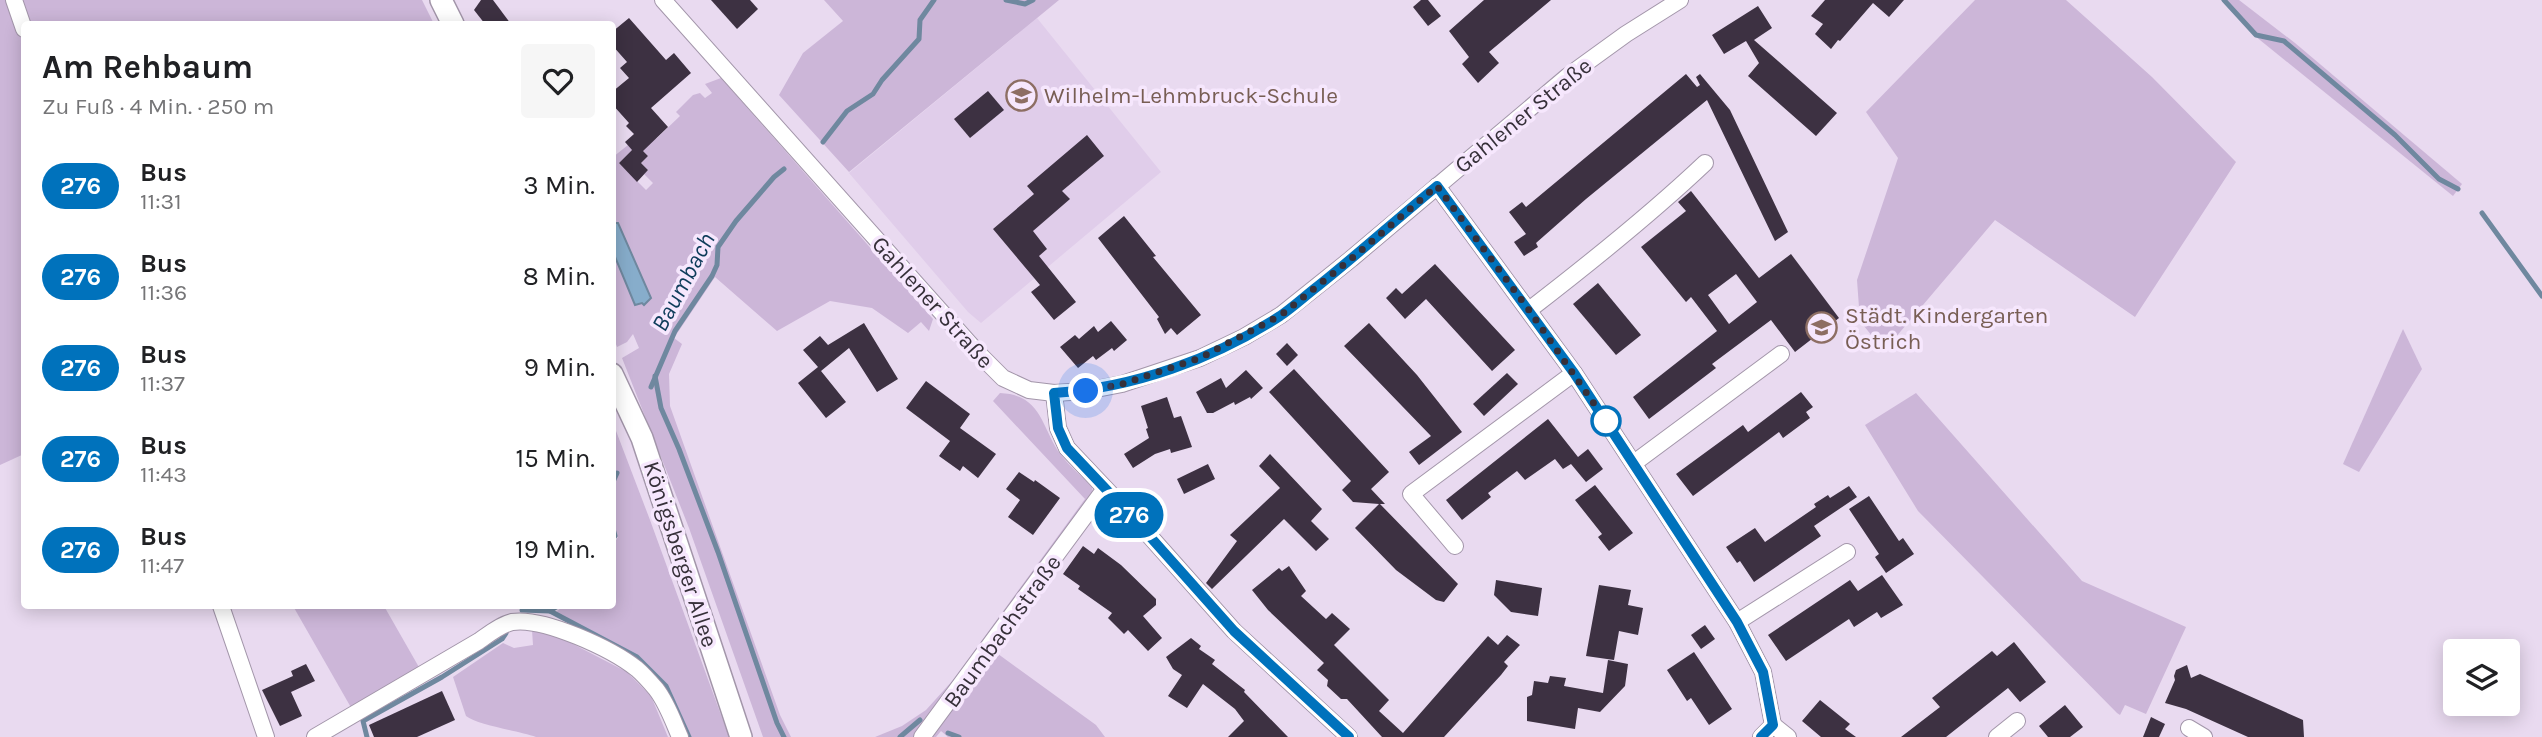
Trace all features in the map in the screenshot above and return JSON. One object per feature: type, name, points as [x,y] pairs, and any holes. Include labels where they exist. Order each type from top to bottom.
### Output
[{"type":"main road","points":[[441,0],[452,21]]},
{"type":"main road","name":"Königsberger Allee","points":[[616,383],[642,438],[741,737]]},
{"type":"street","points":[[15,0],[22,21]]},
{"type":"street","name":"Gahlener Straße","points":[[663,0],[977,352],[1003,378],[1029,390],[1054,393],[1086,391],[1122,384],[1200,358],[1281,315],[1567,76],[1680,0]]},
{"type":"street","points":[[1529,310],[1666,200],[1705,163]]},
{"type":"street","points":[[1437,186],[1574,373],[1737,622],[1763,672],[1773,725],[1788,737]]},
{"type":"street","points":[[1634,463],[1781,354]]},
{"type":"street","points":[[1455,546],[1411,494],[1574,373]]},
{"type":"street","points":[[1054,393],[1058,428],[1067,448],[1234,631],[1349,737]]},
{"type":"street","name":"Baumbachstraße","points":[[922,737],[1104,490]]},
{"type":"street","points":[[1737,622],[1847,552]]},
{"type":"street","points":[[222,609],[266,737]]},
{"type":"street","points":[[315,737],[499,627],[519,622],[546,626],[569,634],[601,648],[637,669],[666,703],[680,737]]},
{"type":"street","points":[[1997,737],[2017,721]]},
{"type":"street","points":[[1761,737],[1773,725]]},
{"type":"street","points":[[2189,728],[2204,737]]},
{"type":"shaded area","points":[[0,0],[11,0],[21,31],[21,455],[0,465]]},
{"type":"shaded area","points":[[19,0],[422,0],[432,21],[27,21]]},
{"type":"shaded area","points":[[824,0],[1059,0],[849,172],[779,95],[803,53],[843,21]]},
{"type":"shaded area","points":[[1975,0],[2066,0],[2152,77],[2236,162],[2135,317],[1995,220],[1884,351],[1860,321],[1857,280],[1898,158],[1866,112]]},
{"type":"shaded area","points":[[2221,0],[2239,0],[2295,43],[2462,184],[2453,196],[2255,36]]},
{"type":"shaded area","name":"Wilhelm-Lehmbruck-Schule","points":[[1037,18],[1161,172],[981,323],[968,312],[849,173]]},
{"type":"shaded area","points":[[721,78],[933,319],[929,331],[921,322],[908,333],[872,308],[830,301],[777,331],[715,277],[674,338],[682,344],[669,374],[670,406],[780,715],[791,737],[763,737],[689,528],[622,358],[639,348],[633,334],[627,342],[617,347],[616,344],[616,155],[628,145],[632,150],[619,163],[646,190],[653,183],[644,174],[648,170],[641,163],[648,156],[640,148],[657,138],[680,116],[676,112],[693,95],[700,93],[705,98],[712,93],[705,84]]},
{"type":"shaded area","points":[[2403,329],[2422,369],[2359,472],[2343,464]]},
{"type":"shaded area","points":[[1000,393],[1014,395],[1033,406],[1054,445],[1068,464],[1092,487],[1093,492],[916,737],[875,737],[902,726],[926,710],[953,680],[1085,499],[993,401]]},
{"type":"shaded area","points":[[1916,393],[2082,581],[2186,627],[2146,714],[2125,705],[2120,715],[2117,713],[1918,511],[1865,425]]},
{"type":"shaded area","points":[[616,431],[729,737],[691,737],[667,685],[638,656],[554,613],[560,609],[616,609]]},
{"type":"shaded area","points":[[295,609],[386,609],[420,669],[353,711]]},
{"type":"shaded area","points":[[532,630],[548,631],[627,672],[651,696],[668,737],[536,737],[466,716],[453,677],[503,643],[514,648],[533,645]]},
{"type":"shaded area","points":[[994,651],[1096,725],[1105,737],[948,737],[941,731],[936,737],[930,737]]},
{"type":"water","points":[[616,223],[651,298],[644,305],[635,305],[616,259]]},
{"type":"building","points":[[481,0],[493,0],[509,21],[483,21],[474,10]]},
{"type":"building","points":[[711,0],[750,0],[758,9],[737,29]]},
{"type":"building","points":[[1421,0],[1428,0],[1441,16],[1428,26],[1413,7]]},
{"type":"building","points":[[1484,0],[1551,0],[1489,52],[1499,63],[1478,83],[1462,64],[1469,57],[1449,31]]},
{"type":"building","points":[[1825,0],[1904,0],[1889,17],[1873,3],[1831,49],[1815,34],[1823,24],[1811,16]]},
{"type":"building","points":[[1758,6],[1772,28],[1754,40],[1837,113],[1816,136],[1748,76],[1759,63],[1746,41],[1724,54],[1712,35]]},
{"type":"building","points":[[629,18],[666,60],[674,53],[691,73],[651,108],[668,127],[643,151],[648,156],[641,163],[648,170],[637,182],[619,163],[632,150],[625,142],[634,134],[626,126],[629,123],[616,108],[616,89],[629,78],[620,68],[627,62],[616,50],[616,29]]},
{"type":"building","points":[[1686,74],[1697,87],[1700,85],[1696,77],[1700,74],[1730,110],[1788,232],[1775,241],[1707,100],[1586,199],[1536,243],[1538,247],[1524,256],[1514,242],[1526,234],[1509,212],[1522,202],[1526,207]]},
{"type":"building","points":[[988,91],[1004,110],[970,138],[954,119]]},
{"type":"building","points":[[1087,135],[1104,156],[1062,191],[1070,199],[1033,231],[1047,249],[1039,256],[1076,302],[1054,320],[1031,292],[1040,285],[993,229],[1034,194],[1027,186]]},
{"type":"building","points":[[1691,191],[1759,278],[1791,254],[1839,318],[1795,352],[1771,320],[1712,364],[1716,368],[1649,419],[1633,397],[1717,331],[1691,297],[1686,302],[1641,247],[1686,211],[1678,202]],"holes":[[[1736,274],[1757,302],[1729,324],[1708,295]]]},
{"type":"building","points":[[1124,216],[1156,256],[1153,257],[1201,315],[1177,335],[1171,328],[1165,334],[1157,319],[1159,317],[1098,238]]},
{"type":"building","points":[[1435,264],[1515,350],[1492,371],[1426,299],[1405,319],[1386,298],[1396,288],[1402,294]]},
{"type":"building","points":[[1598,283],[1641,335],[1616,355],[1573,304]]},
{"type":"building","points":[[1111,321],[1127,340],[1114,351],[1112,348],[1096,360],[1093,356],[1078,368],[1060,347],[1075,335],[1079,339],[1094,326],[1098,332]]},
{"type":"building","points":[[864,323],[898,379],[877,392],[849,348],[821,371],[846,402],[826,418],[798,383],[818,367],[803,350],[820,336],[828,345]]},
{"type":"building","points":[[1369,323],[1417,375],[1462,432],[1419,465],[1409,452],[1431,436],[1344,346]]},
{"type":"building","points":[[1287,343],[1298,355],[1287,366],[1276,354]]},
{"type":"building","points":[[1294,369],[1389,472],[1371,489],[1385,504],[1380,504],[1458,584],[1444,602],[1436,600],[1396,570],[1355,528],[1379,504],[1353,502],[1342,490],[1351,481],[1269,392]]},
{"type":"building","points":[[1246,370],[1263,388],[1251,399],[1250,397],[1235,405],[1234,402],[1213,413],[1207,413],[1196,392],[1221,378],[1226,388]]},
{"type":"building","points":[[1507,373],[1518,384],[1484,416],[1473,404]]},
{"type":"building","points":[[926,381],[970,414],[960,428],[996,454],[978,478],[963,466],[960,471],[939,456],[950,441],[906,408]]},
{"type":"building","points":[[1801,392],[1813,407],[1806,412],[1810,418],[1783,438],[1779,432],[1693,496],[1676,474],[1743,425],[1748,432]]},
{"type":"building","points":[[1167,397],[1174,418],[1181,416],[1192,447],[1171,453],[1170,449],[1155,454],[1133,468],[1124,454],[1149,438],[1141,406]]},
{"type":"building","points":[[1548,419],[1578,457],[1588,449],[1603,469],[1586,482],[1571,464],[1563,469],[1555,459],[1525,480],[1517,471],[1488,493],[1491,497],[1462,520],[1446,500]]},
{"type":"building","points":[[1270,454],[1322,509],[1311,521],[1329,539],[1316,551],[1284,519],[1212,589],[1206,583],[1237,541],[1230,535],[1280,488],[1259,466]]},
{"type":"building","points":[[1208,464],[1215,479],[1184,494],[1177,479]]},
{"type":"building","points":[[1019,472],[1060,498],[1033,535],[1008,517],[1020,500],[1006,489]]},
{"type":"building","points":[[1595,485],[1633,533],[1609,551],[1598,537],[1602,534],[1575,500]]},
{"type":"building","points":[[1849,486],[1857,497],[1814,526],[1821,536],[1754,582],[1740,561],[1737,563],[1726,547],[1755,528],[1765,542],[1816,507],[1814,504]]},
{"type":"building","points":[[1869,496],[1899,541],[1903,538],[1914,554],[1886,573],[1875,557],[1879,554],[1849,509]]},
{"type":"building","points":[[1083,546],[1094,554],[1098,548],[1121,565],[1156,599],[1156,605],[1143,616],[1162,638],[1148,651],[1128,630],[1124,634],[1108,618],[1112,613],[1078,589],[1080,586],[1063,574]]},
{"type":"building","points":[[1289,566],[1306,591],[1301,596],[1326,619],[1332,613],[1350,629],[1334,645],[1389,700],[1379,711],[1403,733],[1488,636],[1498,645],[1507,635],[1520,645],[1504,662],[1508,666],[1501,675],[1444,737],[1382,737],[1347,699],[1341,699],[1327,686],[1328,680],[1317,670],[1324,663],[1268,610],[1252,590],[1279,568],[1282,571]]},
{"type":"building","points":[[1882,575],[1903,605],[1881,618],[1877,612],[1854,627],[1849,619],[1786,661],[1768,635],[1850,580],[1858,591]]},
{"type":"building","points":[[1496,580],[1542,588],[1538,616],[1511,612],[1494,595]]},
{"type":"building","points":[[1599,585],[1631,590],[1628,605],[1643,608],[1638,635],[1619,631],[1614,660],[1586,656]]},
{"type":"building","points":[[1705,625],[1715,639],[1701,649],[1691,635]]},
{"type":"building","points":[[1191,638],[1201,646],[1199,649],[1215,660],[1212,664],[1245,690],[1288,737],[1228,737],[1244,721],[1235,709],[1203,684],[1187,708],[1168,696],[1182,675],[1173,669],[1166,657]]},
{"type":"building","points":[[2014,642],[2046,682],[2020,702],[2008,688],[1946,737],[1901,737],[1940,707],[1932,698],[1992,651],[1997,656]]},
{"type":"building","points":[[1694,652],[1732,709],[1709,725],[1691,698],[1687,701],[1667,670]]},
{"type":"building","points":[[1608,660],[1628,664],[1625,686],[1600,712],[1578,708],[1575,729],[1527,721],[1527,697],[1532,695],[1534,681],[1548,683],[1550,676],[1566,678],[1564,686],[1603,693]]},
{"type":"building","points":[[306,664],[315,681],[291,692],[302,716],[280,726],[262,690],[293,676],[291,671]]},
{"type":"building","points":[[2187,665],[2191,678],[2200,674],[2303,720],[2304,737],[2248,737],[2186,709],[2165,703],[2175,680],[2176,670]]},
{"type":"building","points":[[442,691],[455,720],[417,737],[374,737],[369,725]]},
{"type":"building","points":[[1820,700],[1850,724],[1845,729],[1856,737],[1821,737],[1802,721]]},
{"type":"building","points":[[2065,705],[2083,727],[2070,737],[2048,737],[2039,726]]},
{"type":"building","points":[[2151,717],[2165,724],[2159,737],[2143,737]]},
{"type":"waterway","name":"Baumbach","points":[[823,142],[847,111],[873,94],[919,39],[920,20],[934,0]]},
{"type":"waterway","name":"Baumbach","points":[[1006,0],[1025,4],[1033,0]]},
{"type":"waterway","points":[[2224,0],[2256,35],[2284,41],[2395,135],[2439,179],[2458,189]]},
{"type":"waterway","name":"Baumbach","points":[[651,387],[675,331],[712,276],[717,265],[718,247],[736,221],[784,169]]},
{"type":"waterway","points":[[2482,213],[2542,296]]},
{"type":"waterway","points":[[655,376],[661,408],[718,552],[784,737]]},
{"type":"waterway","name":"Baumbach","points":[[522,610],[553,609]]},
{"type":"waterway","points":[[550,611],[637,657],[666,686],[689,737]]},
{"type":"waterway","name":"Baumbach","points":[[367,737],[363,721],[442,677],[502,639],[506,633]]},
{"type":"waterway","points":[[900,737],[920,720]]},
{"type":"waterway","points":[[948,733],[959,737]]},
{"type":"bus line","name":"276","points":[[1349,737],[1234,631],[1067,448],[1058,428],[1054,393],[1086,391],[1122,384],[1200,358],[1244,337],[1281,315],[1437,186],[1574,373],[1737,622],[1763,672],[1773,725],[1761,737]]},
{"type":"place","name":"Wilhelm-Lehmbruck-Schule","points":[[1021,95]]},
{"type":"place","name":"Städt. Kindergarten Östrich","points":[[1822,328]]},
{"type":"route","points":[[1086,391],[1122,384],[1200,358],[1244,337],[1281,315],[1437,186],[1529,310],[1606,421]]}]
